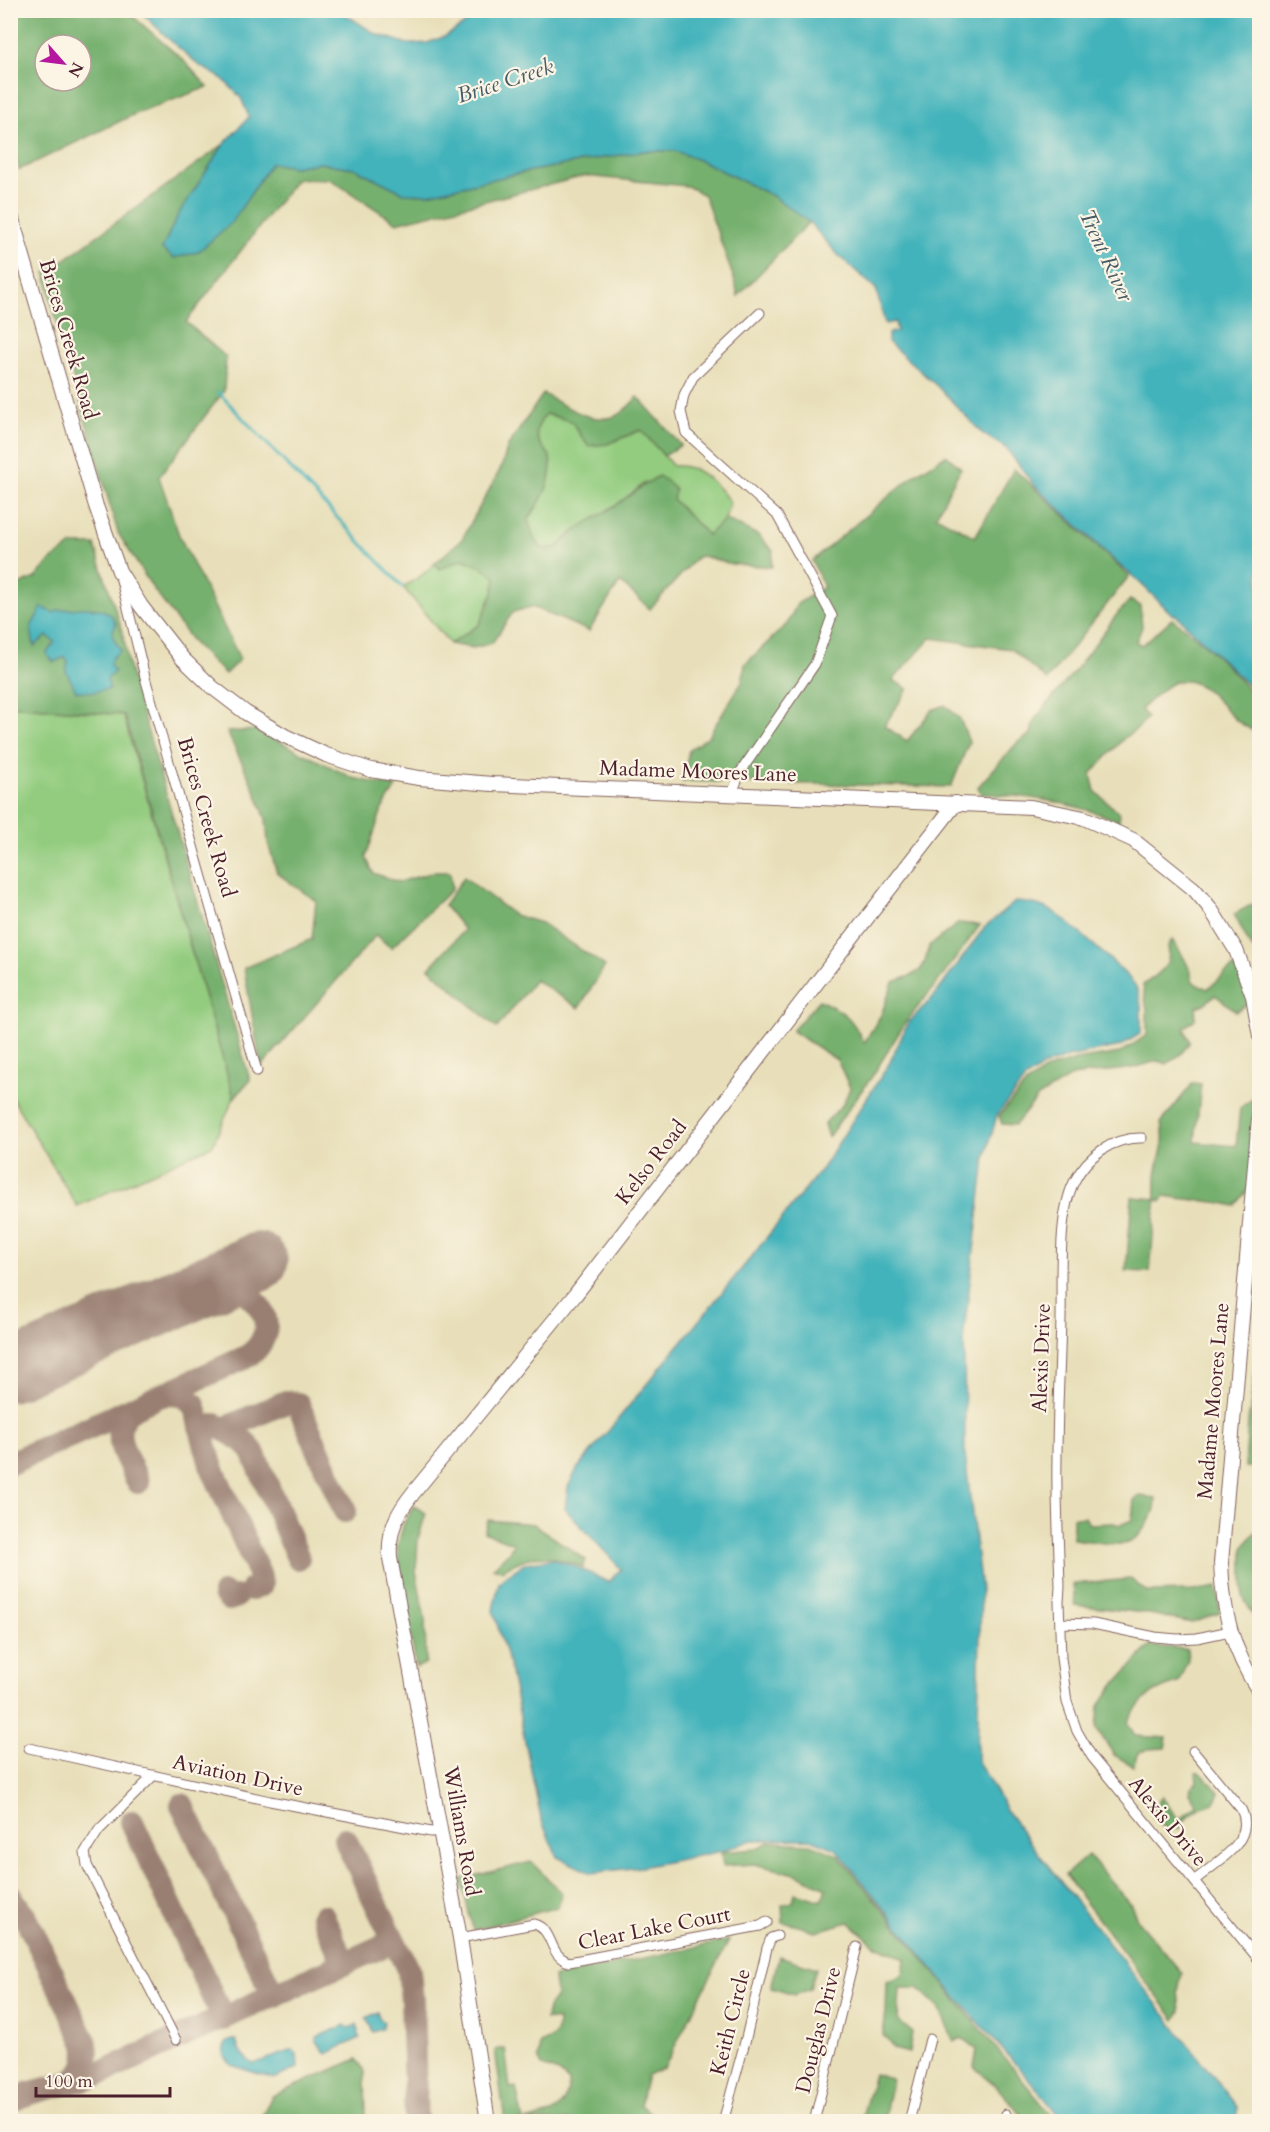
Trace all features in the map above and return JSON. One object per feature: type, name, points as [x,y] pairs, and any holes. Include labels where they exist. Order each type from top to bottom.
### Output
[{"type":"street","name":"Brices Creek Road","points":[[10,212],[110,548]]},
{"type":"street","points":[[732,793],[741,771],[815,664],[832,616],[777,515],[686,433],[681,411],[684,395],[693,377],[759,313]]},
{"type":"street","name":"Madame Moores Lane","points":[[110,548],[120,574],[141,606],[182,658],[212,687],[246,713],[285,736],[348,764],[418,778],[492,784],[1031,807],[1084,818],[1133,840],[1194,889],[1222,926],[1236,950],[1252,996],[1260,1036]]},
{"type":"street","name":"Brices Creek Road","points":[[120,574],[146,681],[257,1071]]},
{"type":"street","name":"Kelso Road","points":[[389,1549],[391,1529],[401,1508],[574,1295],[956,803]]},
{"type":"street","name":"Madame Moores Lane","points":[[1260,1106],[1222,1537],[1222,1588],[1232,1641],[1260,1694]]},
{"type":"street","name":"Alexis Drive","points":[[1143,1138],[1132,1138],[1111,1144],[1096,1154],[1074,1181],[1066,1207],[1062,1267],[1057,1462],[1059,1602],[1064,1688],[1071,1717],[1092,1757],[1260,1960]]},
{"type":"street","name":"Williams Road","points":[[389,1549],[460,1938],[488,2121]]},
{"type":"street","points":[[1061,1623],[1093,1624],[1177,1639],[1204,1637],[1230,1631]]},
{"type":"street","name":"Aviation Drive","points":[[28,1748],[270,1802],[431,1833],[440,1831]]},
{"type":"street","points":[[1193,1751],[1240,1809],[1246,1820],[1244,1832],[1238,1844],[1195,1880]]},
{"type":"street","points":[[154,1775],[99,1830],[85,1852],[87,1865],[176,2040]]},
{"type":"street","name":"Clear Lake Court","points":[[460,1938],[534,1924],[541,1926],[546,1932],[555,1953],[561,1959],[569,1962],[760,1926],[767,1922]]},
{"type":"street","name":"Keith Circle","points":[[723,2121],[767,1948],[771,1938],[777,1936]]},
{"type":"street","name":"Douglas Drive","points":[[814,2121],[857,1947]]},
{"type":"street","points":[[909,2121],[930,2039]]},
{"type":"green space","points":[[10,11],[127,11],[183,60],[208,87],[135,114],[19,170],[11,141]]},
{"type":"green space","points":[[224,144],[178,215],[162,249],[232,222],[271,163],[294,167],[319,163],[354,168],[404,193],[428,194],[596,159],[644,151],[675,151],[702,161],[773,196],[809,222],[738,296],[704,195],[687,186],[585,176],[397,223],[330,179],[296,179],[186,322],[226,357],[224,391],[159,477],[179,535],[240,659],[225,674],[194,644],[152,587],[118,533],[51,301],[46,273]]},
{"type":"green space","points":[[543,394],[570,409],[590,417],[600,418],[610,418],[620,414],[638,397],[681,445],[664,456],[641,430],[607,444],[588,446],[571,421],[546,414],[537,428],[537,436],[550,455],[550,475],[545,491],[528,520],[534,539],[542,549],[558,547],[578,529],[659,476],[675,490],[673,500],[708,535],[725,519],[758,535],[773,551],[772,567],[732,564],[702,556],[697,557],[650,609],[620,582],[589,631],[532,607],[513,612],[492,643],[473,648],[450,644],[479,625],[493,593],[496,578],[482,567],[463,559],[440,569],[435,563],[462,539],[501,468],[508,446]]},
{"type":"green space","points":[[546,414],[571,421],[607,444],[641,430],[673,466],[690,468],[706,476],[719,488],[730,502],[725,519],[708,535],[673,500],[646,482],[618,504],[569,535],[558,547],[543,549],[534,539],[528,520],[541,499],[550,475],[550,455],[541,446],[536,432]]},
{"type":"green space","points":[[946,455],[961,468],[936,516],[975,537],[1014,469],[1129,576],[1047,680],[1011,649],[931,638],[893,680],[908,689],[884,726],[907,741],[932,710],[945,705],[960,719],[969,742],[951,787],[683,781],[689,750],[708,737],[742,682],[745,664],[787,624],[797,604],[824,587],[812,561],[914,475]]},
{"type":"green space","points":[[72,545],[95,545],[118,619],[128,664],[250,1080],[234,1098],[124,715],[11,705],[10,589],[35,578],[50,561]]},
{"type":"green space","points":[[463,559],[482,567],[496,578],[493,593],[479,625],[450,644],[403,587],[421,576],[435,563],[440,569]]},
{"type":"green space","points":[[1130,600],[1140,606],[1142,627],[1136,642],[1142,645],[1172,619],[1196,637],[1259,702],[1257,733],[1241,724],[1200,686],[1192,682],[1175,682],[1162,690],[1141,709],[1147,718],[1124,738],[1091,774],[1095,791],[1119,813],[1119,821],[1052,802],[1016,796],[981,794],[978,787],[1017,743],[1031,734],[1034,720]]},
{"type":"green space","points":[[11,705],[123,715],[234,1098],[212,1146],[77,1206],[11,1096]]},
{"type":"green space","points":[[256,730],[353,778],[396,787],[382,809],[366,857],[373,873],[399,882],[434,872],[450,872],[452,889],[391,948],[376,935],[261,1067],[244,968],[312,939],[316,901],[277,873],[268,843],[266,819],[227,732]]},
{"type":"green space","points":[[464,877],[514,915],[541,923],[605,966],[579,1008],[535,980],[497,1028],[429,968],[464,930],[444,905]]},
{"type":"green space","points":[[1259,901],[1259,946],[1252,949],[1234,914]]},
{"type":"green space","points":[[959,923],[980,925],[905,1023],[873,1075],[828,1137],[824,1124],[843,1104],[850,1088],[837,1060],[792,1031],[819,1000],[847,1016],[864,1043],[881,1015],[893,982],[918,971],[925,962],[929,946]]},
{"type":"green space","points":[[1172,940],[1185,960],[1193,982],[1207,989],[1234,967],[1240,974],[1250,1003],[1236,1011],[1215,995],[1196,1007],[1195,1019],[1184,1028],[1190,1042],[1181,1054],[1167,1064],[1157,1061],[1133,1068],[1072,1076],[1038,1097],[1015,1125],[1002,1124],[999,1116],[1024,1086],[1047,1069],[1076,1060],[1120,1053],[1147,1035],[1147,1010],[1143,985],[1166,965],[1169,954],[1168,946]]},
{"type":"green space","points":[[1193,1083],[1201,1084],[1195,1142],[1236,1146],[1240,1108],[1254,1098],[1255,1116],[1249,1189],[1235,1206],[1165,1196],[1160,1201],[1156,1199],[1156,1173],[1163,1141],[1161,1123]]},
{"type":"green space","points":[[1132,1197],[1156,1199],[1150,1272],[1126,1271]]},
{"type":"green space","points":[[1255,1371],[1260,1372],[1259,1467],[1245,1467],[1248,1422]]},
{"type":"green space","points":[[1139,1496],[1156,1498],[1155,1507],[1140,1534],[1133,1540],[1116,1544],[1073,1539],[1073,1517],[1085,1517],[1089,1524],[1120,1525],[1132,1520],[1134,1500]]},
{"type":"green space","points":[[414,1506],[426,1513],[418,1539],[416,1571],[425,1619],[426,1663],[416,1668],[397,1547],[404,1523]]},
{"type":"green space","points":[[488,1520],[534,1524],[586,1560],[583,1567],[542,1556],[524,1559],[502,1570],[493,1568],[514,1544],[484,1532]]},
{"type":"green space","points":[[1256,1531],[1260,1531],[1259,1626],[1243,1597],[1243,1548]]},
{"type":"green space","points":[[1131,1579],[1147,1592],[1193,1591],[1217,1587],[1220,1613],[1192,1623],[1145,1613],[1075,1605],[1073,1584]]},
{"type":"green space","points":[[1150,1646],[1187,1649],[1188,1660],[1178,1683],[1154,1692],[1132,1715],[1128,1723],[1135,1736],[1167,1738],[1165,1748],[1148,1749],[1138,1753],[1133,1766],[1114,1755],[1097,1729],[1099,1706],[1114,1685]]},
{"type":"green space","points":[[1196,1772],[1200,1772],[1220,1793],[1217,1800],[1199,1808],[1182,1823],[1183,1826],[1174,1829],[1166,1828],[1153,1815],[1155,1807],[1162,1796],[1175,1816],[1180,1819],[1197,1805],[1190,1793],[1191,1787],[1197,1782]]},
{"type":"green space","points":[[769,1842],[811,1844],[838,1855],[1056,2121],[1027,2121],[995,2085],[974,2067],[977,2050],[962,2038],[954,2042],[939,2008],[918,1988],[900,1988],[898,2021],[912,2032],[909,2053],[894,2049],[883,2035],[887,1982],[903,1975],[905,1959],[876,1946],[849,1922],[816,1931],[783,1922],[782,1905],[793,1902],[795,1893],[822,1901],[826,1888],[796,1874],[754,1864],[723,1866],[721,1852],[756,1849]]},
{"type":"green space","points":[[1088,1855],[1131,1905],[1138,1921],[1182,1973],[1178,1991],[1180,2011],[1175,2020],[1065,1875]]},
{"type":"green space","points":[[531,1862],[562,1893],[558,1907],[473,1930],[461,1879]]},
{"type":"green space","points":[[729,1940],[664,2068],[647,2075],[640,2105],[659,2121],[523,2121],[555,2111],[567,2092],[569,2082],[558,2072],[542,2066],[538,2058],[540,2044],[552,2038],[557,2029],[558,2020],[546,2019],[548,2008],[556,1996],[554,1977]]},
{"type":"green space","points":[[779,1956],[816,1968],[810,1989],[794,1995],[771,1988]]},
{"type":"green space","points":[[505,2048],[510,2088],[516,2087],[523,2121],[505,2121],[495,2050]]},
{"type":"green space","points":[[357,2059],[365,2072],[366,2121],[259,2121],[272,2096]]},
{"type":"green space","points":[[874,2074],[892,2078],[884,2121],[861,2121]]},
{"type":"water","points":[[496,10],[1259,11],[1259,696],[1175,614],[1173,615],[1034,485],[1006,448],[983,434],[937,386],[888,342],[888,334],[897,331],[895,322],[885,324],[876,289],[838,255],[809,222],[773,196],[702,161],[675,151],[644,151],[520,173],[428,194],[404,193],[354,168],[319,163],[294,167],[271,163],[232,222],[198,252],[174,258],[162,249],[178,215],[224,144],[249,117],[241,98],[223,79],[200,66],[140,11],[340,11],[376,34],[408,44],[427,43],[446,36],[479,15]]},
{"type":"water","points":[[42,607],[54,613],[58,610],[100,609],[113,617],[116,625],[112,632],[121,650],[112,658],[110,665],[115,671],[107,679],[110,689],[93,692],[76,691],[66,671],[68,661],[65,657],[54,662],[46,654],[55,642],[47,636],[34,646],[31,627]]},
{"type":"water","points":[[1015,902],[1035,904],[1054,912],[1122,971],[1136,987],[1140,998],[1141,1033],[1121,1046],[1067,1057],[1044,1066],[1025,1079],[997,1115],[985,1159],[964,1332],[965,1454],[981,1590],[977,1760],[1008,1813],[1035,1849],[1238,2108],[1235,2121],[1063,2121],[945,1984],[836,1849],[811,1839],[752,1840],[722,1851],[641,1867],[591,1873],[557,1857],[541,1819],[510,1668],[493,1610],[499,1583],[526,1563],[553,1559],[608,1582],[621,1569],[565,1509],[568,1487],[577,1469],[823,1167],[889,1064],[908,1023],[936,994],[984,928]]},
{"type":"water","points":[[378,2012],[379,2019],[384,2022],[382,2029],[373,2032],[366,2018]]},
{"type":"water","points":[[345,2025],[348,2028],[357,2025],[360,2038],[326,2054],[316,2040],[317,2037]]},
{"type":"water","points":[[236,2040],[242,2054],[253,2064],[293,2050],[297,2054],[298,2068],[274,2079],[231,2065],[223,2054],[227,2042]]},
{"type":"waterway","points":[[218,392],[403,587]]},
{"type":"taxiway","points":[[10,1463],[253,1352],[264,1336],[265,1317],[255,1301],[225,1276]]},
{"type":"taxiway","points":[[161,1395],[183,1395],[194,1404],[211,1465],[260,1576],[261,1585],[252,1589]]},
{"type":"taxiway","points":[[224,1429],[286,1402],[298,1404],[345,1511]]},
{"type":"taxiway","points":[[137,1406],[121,1422],[119,1432],[124,1452],[138,1482]]},
{"type":"taxiway","points":[[216,1425],[245,1442],[253,1452],[298,1558]]},
{"type":"taxiway","points":[[224,1594],[229,1599],[235,1597]]},
{"type":"taxiway","points":[[182,1805],[274,1996]]},
{"type":"taxiway","points":[[132,1822],[223,2019]]},
{"type":"taxiway","points":[[10,2101],[30,2093],[92,2077],[394,1941],[345,1839]]},
{"type":"taxiway","points":[[10,1895],[27,1920],[86,2044],[87,2056],[82,2071],[69,2083]]},
{"type":"taxiway","points":[[323,1916],[344,1964]]},
{"type":"taxiway","points":[[394,1941],[409,1971],[416,2122]]},
{"type":"runway","points":[[10,1372],[258,1262]]},
{"type":"water label","name":"Brice Creek","points":[[505,80]]},
{"type":"water label","name":"Trent River","points":[[1107,255]]}]
